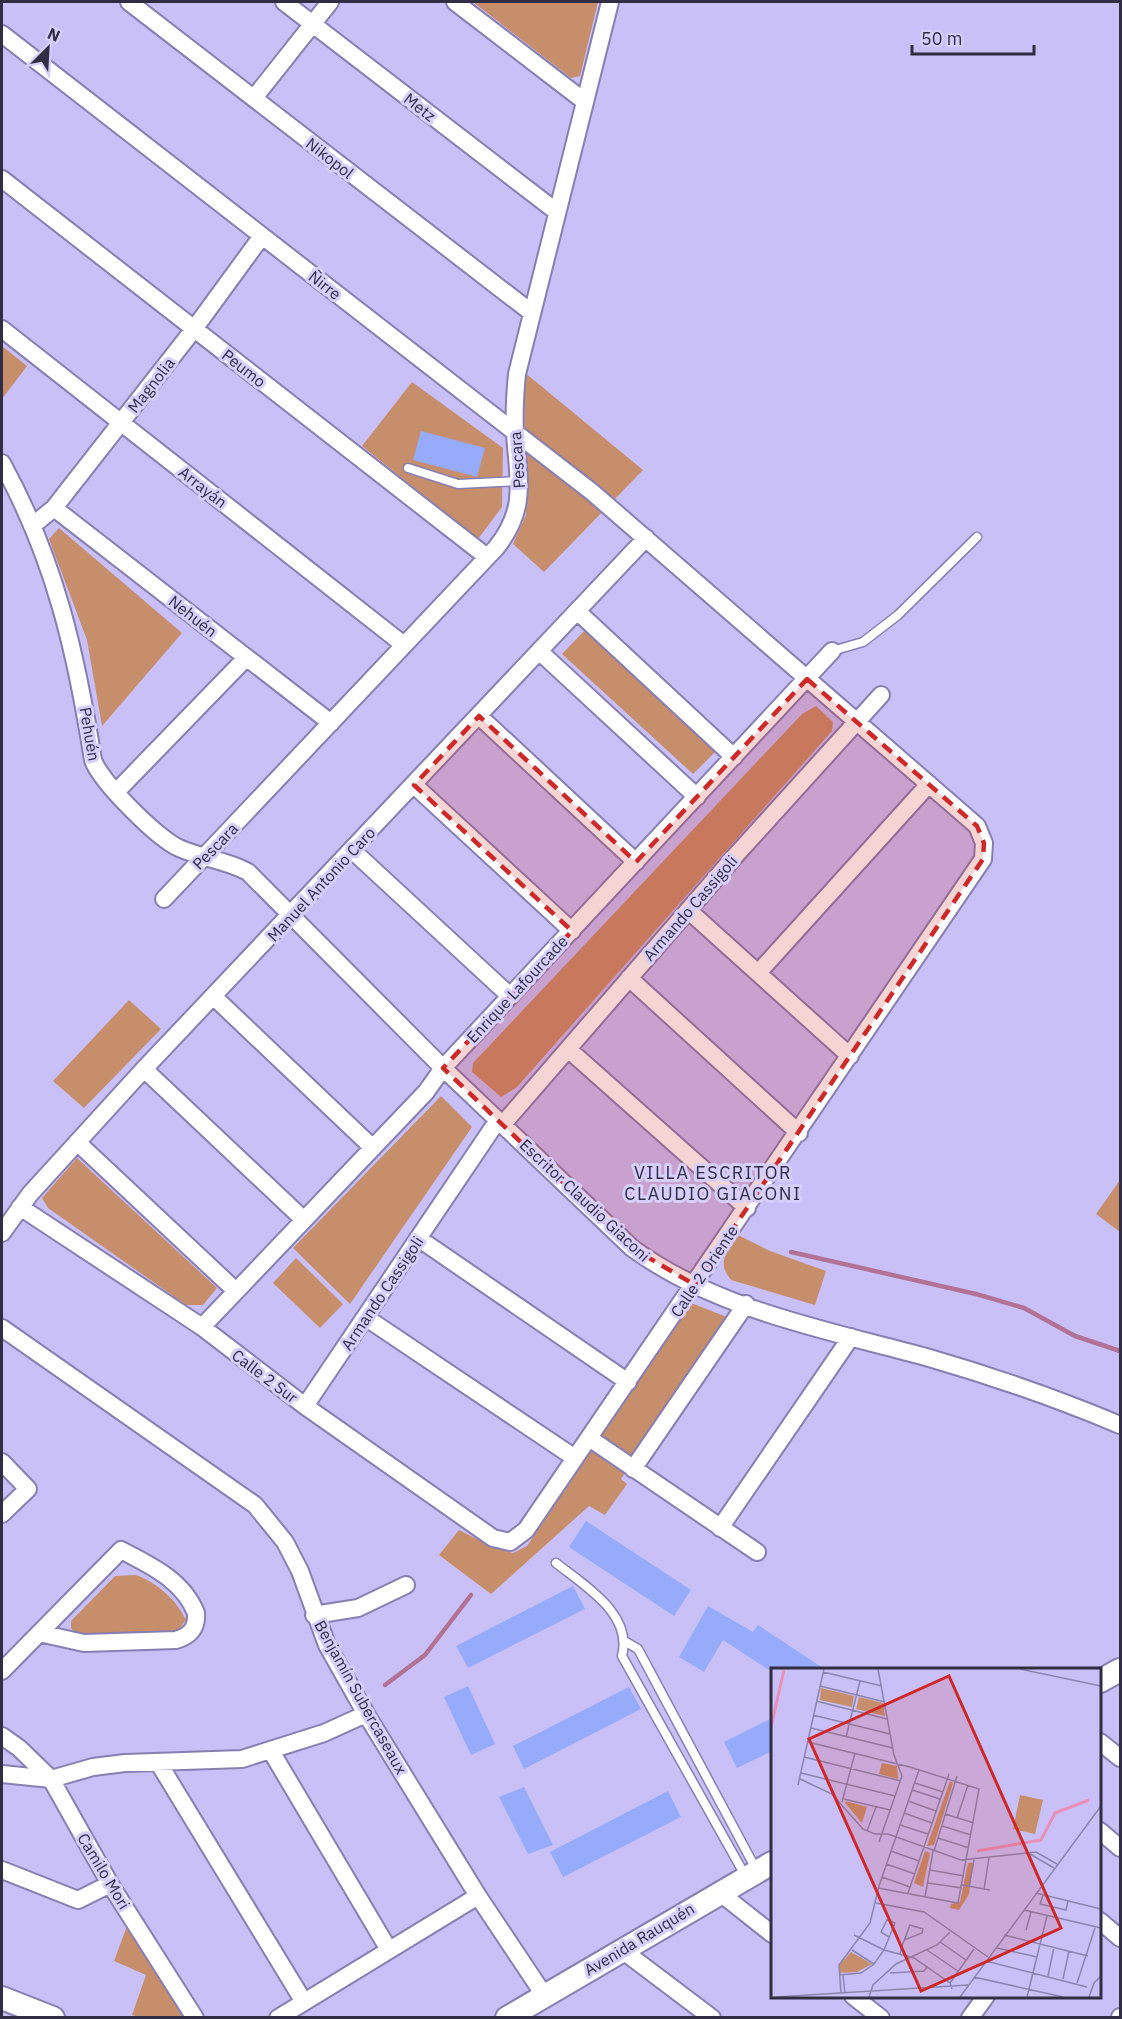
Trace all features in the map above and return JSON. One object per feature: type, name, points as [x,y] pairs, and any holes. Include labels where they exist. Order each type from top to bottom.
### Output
[{"type":"main road","points":[[1101,1681],[1120,1670]]},
{"type":"main road","name":"Avenida Rauquén","points":[[516,2016],[544,1995],[759,1870]]},
{"type":"main road","points":[[2,1998],[53,2018]]},
{"type":"street","name":"Nikopol","points":[[129,2],[532,314]]},
{"type":"street","name":"Metz","points":[[284,2],[556,212]]},
{"type":"street","points":[[254,98],[330,2]]},
{"type":"street","points":[[455,2],[584,101]]},
{"type":"street","name":"Pescara","points":[[164,899],[487,557],[511,527],[519,504],[521,481],[515,432],[516,374],[609,2]]},
{"type":"street","name":"Ñirre","points":[[2,34],[515,432],[646,538],[977,826],[984,843]]},
{"type":"street","name":"Peumo","points":[[2,179],[487,557]]},
{"type":"street","name":"Magnolia","points":[[32,526],[54,508],[194,329],[262,236]]},
{"type":"street","name":"Arrayán","points":[[2,329],[404,645]]},
{"type":"street","name":"Pehuén","points":[[2,463],[32,526],[70,634],[93,760],[100,776],[168,842],[185,851],[207,856],[248,872],[291,917]]},
{"type":"street","name":"Nehuén","points":[[54,508],[331,723]]},
{"type":"street","name":"Manuel Antonio Caro","points":[[2,1233],[20,1207],[144,1069],[291,917],[646,538]]},
{"type":"street","points":[[577,611],[734,757]]},
{"type":"street","points":[[539,651],[697,797]]},
{"type":"street","name":"Enrique Lafourcade","points":[[202,1327],[426,1092],[443,1068],[832,651]]},
{"type":"street","points":[[116,792],[246,658]]},
{"type":"street","name":"Armando Cassigoli","points":[[305,1406],[418,1238],[500,1122],[568,1049],[688,910],[881,695]]},
{"type":"street","points":[[479,716],[636,862]]},
{"type":"street","points":[[758,973],[929,784]]},
{"type":"street","points":[[414,785],[572,931]]},
{"type":"street","name":"Calle 2 Oriente","points":[[510,1542],[526,1530],[799,1133],[983,859],[984,843]]},
{"type":"street","points":[[353,851],[510,996]]},
{"type":"street","points":[[688,910],[850,1056]]},
{"type":"street","name":"Escritor Claudio Giaconi","points":[[291,917],[443,1068],[632,1248],[653,1263],[694,1285],[746,1304],[940,1362],[1083,1409],[1120,1425]]},
{"type":"street","points":[[629,978],[799,1133]]},
{"type":"street","points":[[213,996],[373,1148]]},
{"type":"street","points":[[568,1049],[747,1208]]},
{"type":"street","points":[[144,1069],[304,1220]]},
{"type":"street","points":[[77,1142],[236,1291]]},
{"type":"street","name":"Calle 2 Sur","points":[[20,1207],[202,1327],[305,1406],[493,1538],[510,1542]]},
{"type":"street","points":[[418,1238],[628,1382]]},
{"type":"street","points":[[633,1469],[746,1304]]},
{"type":"street","points":[[365,1317],[575,1458]]},
{"type":"street","name":"Benjamín Subercaseaux","points":[[2,1328],[255,1505],[285,1542],[300,1570],[314,1615],[327,1645],[366,1714],[478,1896],[544,1995]]},
{"type":"street","points":[[720,1527],[851,1337]]},
{"type":"street","points":[[589,1438],[757,1552]]},
{"type":"street","points":[[2,1462],[28,1490],[2,1514]]},
{"type":"street","points":[[2,1671],[39,1633],[121,1550],[156,1568],[183,1592],[196,1612],[195,1625],[188,1635],[176,1640],[98,1644],[39,1633]]},
{"type":"street","points":[[314,1615],[358,1608],[406,1586]]},
{"type":"street","points":[[2,1773],[51,1779],[93,1767],[242,1759],[324,1733],[366,1714]]},
{"type":"street","name":"Camilo Mori","points":[[2,1736],[19,1748],[51,1779],[110,1884],[195,2018]]},
{"type":"street","points":[[1101,1743],[1120,1758]]},
{"type":"street","points":[[271,1750],[388,1950]]},
{"type":"street","points":[[158,1762],[304,2002]]},
{"type":"street","points":[[1101,1832],[1120,1848]]},
{"type":"street","points":[[2,1870],[78,1900],[110,1884]]},
{"type":"street","points":[[719,1892],[771,1933]]},
{"type":"street","points":[[278,2018],[478,1896]]},
{"type":"street","points":[[1101,1922],[1120,1938]]},
{"type":"street","points":[[622,1950],[712,2018]]},
{"type":"street","points":[[856,1998],[880,2018]]},
{"type":"street","points":[[970,2018],[985,1998]]},
{"type":"lane","points":[[408,468],[458,484],[521,481]]},
{"type":"lane","points":[[832,651],[863,642],[898,615],[977,537]]},
{"type":"lane","points":[[556,1563],[608,1604],[626,1642],[638,1649],[682,1735],[759,1870]]},
{"type":"lane","points":[[626,1642],[622,1656],[669,1743],[759,1870]]},
{"type":"lane","points":[[656,1720],[670,1712]]},
{"type":"lane","points":[[669,1743],[682,1735]]},
{"type":"highlighted area","points":[[807,679],[977,826],[984,843],[983,859],[695,1285],[632,1248],[443,1068],[572,931],[414,785],[479,716],[636,862]]},
{"type":"shaded area","points":[[473,2],[598,2],[580,76],[571,78]]},
{"type":"shaded area","points":[[2,346],[27,366],[2,399]]},
{"type":"shaded area","points":[[524,372],[643,470],[544,572],[513,544],[526,515]]},
{"type":"shaded area","points":[[412,382],[503,448],[502,507],[478,539],[362,446]]},
{"type":"shaded area","points":[[59,528],[182,633],[102,726],[87,640],[49,539]]},
{"type":"shaded area","points":[[587,628],[717,750],[693,774],[562,654]]},
{"type":"shaded area","points":[[816,706],[833,722],[832,731],[517,1087],[501,1097],[472,1072],[473,1063],[802,714]]},
{"type":"shaded area","points":[[129,1000],[161,1029],[84,1108],[53,1081]]},
{"type":"shaded area","points":[[441,1096],[472,1127],[350,1304],[293,1248]]},
{"type":"shaded area","points":[[77,1158],[217,1288],[203,1305],[186,1305],[48,1208],[42,1198]]},
{"type":"shaded area","points":[[1120,1180],[1120,1232],[1096,1214]]},
{"type":"shaded area","points":[[738,1235],[770,1251],[826,1271],[815,1305],[731,1280],[724,1268],[724,1262],[727,1252]]},
{"type":"shaded area","points":[[296,1258],[343,1304],[320,1328],[273,1283]]},
{"type":"shaded area","points":[[691,1303],[727,1317],[621,1479],[627,1484],[605,1515],[589,1506],[491,1594],[439,1555],[459,1530],[493,1547],[513,1553],[527,1546]]},
{"type":"shaded area","points":[[136,1575],[158,1587],[182,1613],[186,1620],[176,1633],[79,1637],[71,1628],[71,1621],[115,1576]]},
{"type":"shaded area","points":[[127,1926],[183,2017],[132,2015],[146,1975],[114,1961]]},
{"type":"building","points":[[421,431],[485,448],[477,477],[413,460]]},
{"type":"building","points":[[586,1521],[691,1590],[674,1616],[569,1547]]},
{"type":"building","points":[[573,1586],[585,1609],[468,1668],[456,1646]]},
{"type":"building","points":[[708,1606],[753,1632],[758,1625],[823,1668],[771,1668],[769,1670],[723,1640],[704,1672],[679,1657]]},
{"type":"building","points":[[468,1686],[495,1744],[471,1755],[444,1697]]},
{"type":"building","points":[[629,1687],[641,1709],[524,1769],[513,1746]]},
{"type":"building","points":[[771,1718],[771,1751],[737,1768],[724,1742]]},
{"type":"building","points":[[524,1787],[553,1845],[528,1854],[499,1797]]},
{"type":"building","points":[[668,1791],[681,1817],[563,1877],[550,1852]]},
{"type":"waterway","points":[[791,1252],[976,1294],[1024,1308],[1075,1336],[1120,1351]]},
{"type":"waterway","points":[[385,1685],[425,1655],[471,1595]]},
{"type":"district","name":"VILLA ESCRITOR CLAUDIO GIACONI","points":[[713,1183]]}]
